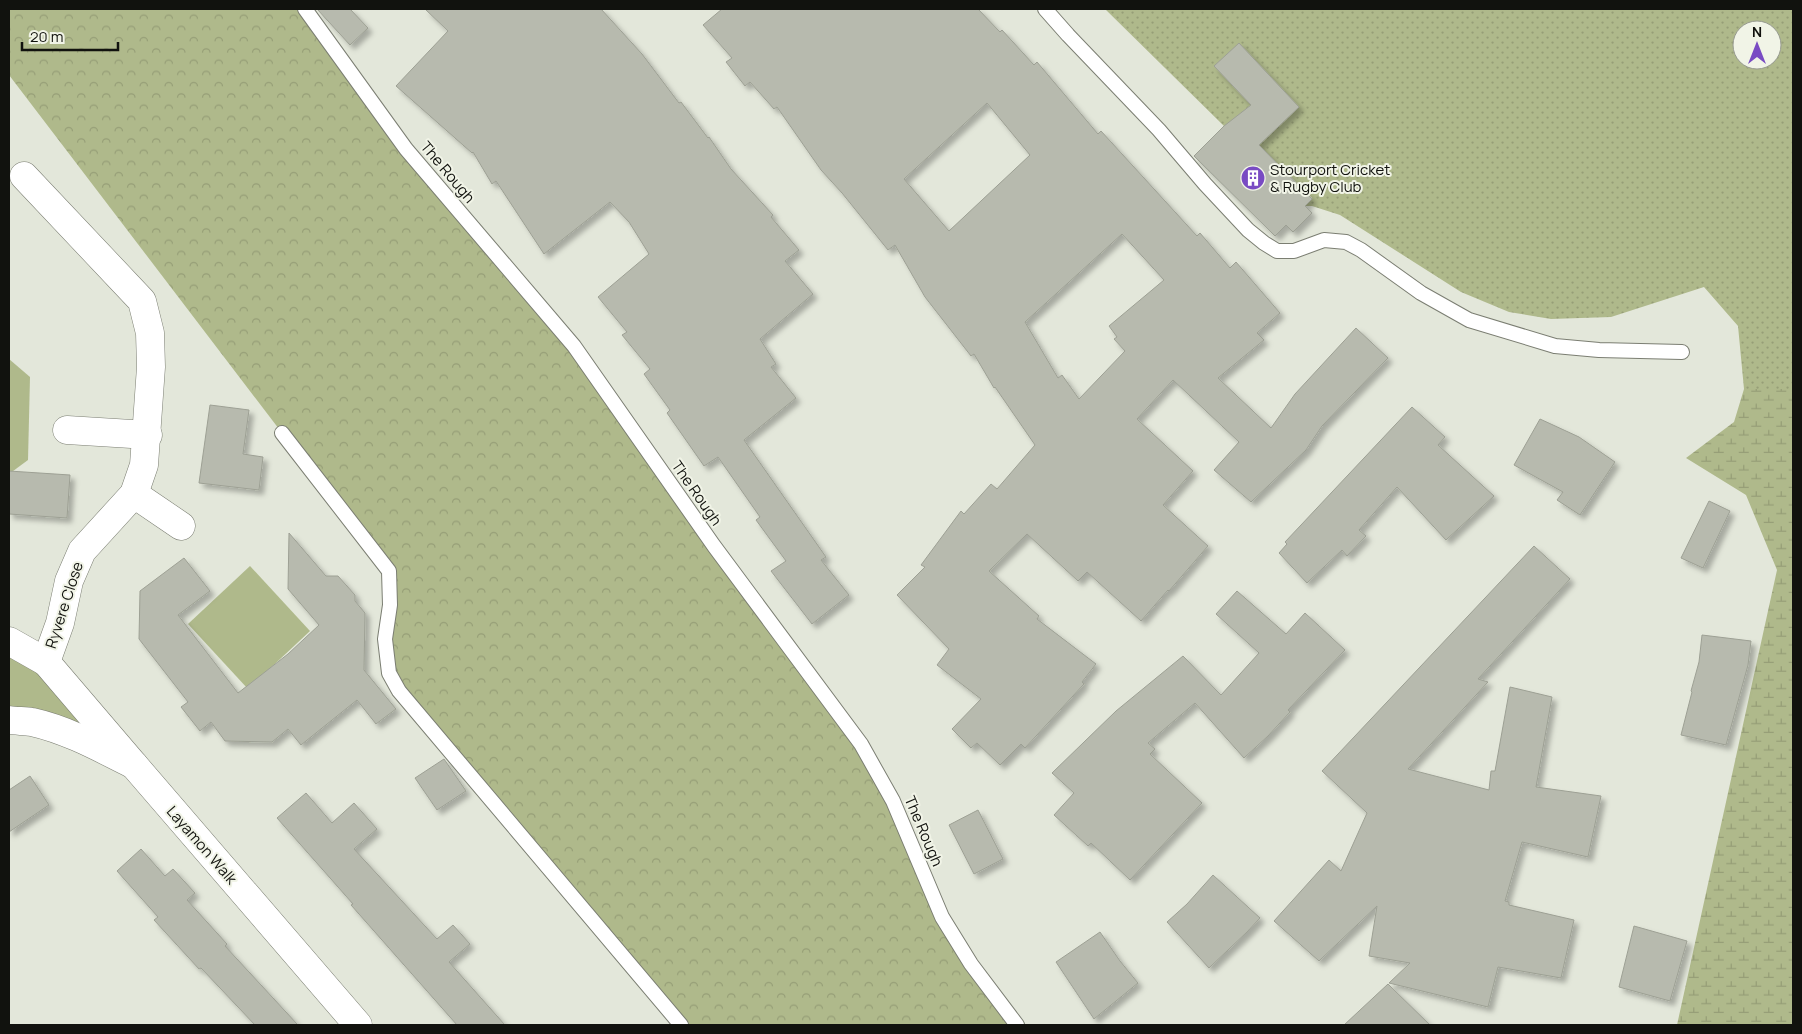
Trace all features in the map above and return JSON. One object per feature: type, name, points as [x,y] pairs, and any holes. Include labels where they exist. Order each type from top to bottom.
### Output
[{"type":"street","name":"Ryvere Close","points":[[24,176],[142,300],[150,333],[151,367],[148,435],[144,465],[134,494],[82,551],[69,581],[60,623],[46,662],[134,765]]},
{"type":"street","points":[[67,430],[148,435]]},
{"type":"street","points":[[134,494],[181,526]]},
{"type":"street","points":[[9,641],[46,662]]},
{"type":"street","name":"Layamon Walk","points":[[9,720],[32,722],[56,730],[94,745],[134,765],[358,1025]]},
{"type":"lane","name":"The Rough","points":[[305,9],[406,148],[574,346],[714,546],[861,744],[893,801],[942,916],[971,964],[1016,1025]]},
{"type":"lane","points":[[1045,9],[1159,130],[1205,184],[1248,230],[1264,244],[1276,251],[1294,252],[1324,240],[1346,242],[1421,293],[1469,320],[1486,326],[1555,346],[1599,350],[1682,352]]},
{"type":"lane","points":[[282,433],[389,571],[390,605],[385,639],[389,673],[399,692],[682,1025]]},
{"type":"green space","points":[[9,9],[305,9],[406,149],[574,346],[861,744],[942,917],[1017,1025],[681,1025],[389,673],[389,571],[9,75]]},
{"type":"green space","points":[[1105,9],[1793,9],[1793,389],[1744,389],[1738,326],[1704,287],[1611,317],[1551,319],[1509,312],[1461,292],[1340,215],[1312,206],[1305,206],[1312,198],[1262,149],[1224,126]]},
{"type":"green space","points":[[9,359],[30,377],[28,460],[9,474]]},
{"type":"green space","points":[[1744,389],[1793,389],[1793,1025],[1677,1025],[1777,570],[1746,495],[1686,458],[1734,422]]},
{"type":"green space","points":[[250,566],[310,631],[248,689],[188,624]]},
{"type":"green space","points":[[9,641],[134,765],[9,720]]},
{"type":"building","points":[[317,9],[350,9],[368,28],[350,45]]},
{"type":"building","points":[[425,9],[601,9],[642,54],[679,103],[681,102],[709,137],[731,169],[773,215],[771,217],[799,250],[785,261],[813,294],[760,339],[776,364],[771,367],[796,398],[744,440],[826,557],[821,560],[849,595],[812,624],[771,571],[786,561],[756,520],[760,517],[718,457],[704,466],[667,413],[670,410],[644,374],[650,369],[622,335],[627,332],[598,297],[649,254],[629,222],[610,202],[544,254],[496,181],[492,184],[473,152],[396,86],[448,31]]},
{"type":"building","points":[[722,9],[978,9],[1000,32],[1002,30],[1034,65],[1037,62],[1098,134],[1101,131],[1197,236],[1200,233],[1230,268],[1236,262],[1280,313],[1257,333],[1264,340],[1218,378],[1271,428],[1295,394],[1356,328],[1388,358],[1322,426],[1306,450],[1251,502],[1214,470],[1239,442],[1173,380],[1137,419],[1193,471],[1163,505],[1208,546],[1141,621],[1087,572],[1078,581],[1027,534],[989,571],[1039,616],[1037,619],[1096,664],[1082,682],[1084,684],[1025,748],[1021,744],[1000,765],[977,743],[971,748],[952,729],[981,699],[937,665],[949,649],[897,595],[925,567],[921,565],[961,511],[964,514],[991,484],[997,489],[1035,445],[994,388],[974,354],[971,356],[925,297],[895,245],[888,250],[821,170],[777,107],[774,109],[750,82],[745,86],[726,62],[732,58],[703,25]],"holes":[[[987,103],[1030,155],[949,231],[904,179]],[[1122,234],[1164,280],[1109,326],[1117,337],[1114,339],[1125,351],[1079,399],[1062,375],[1058,378],[1025,322]]]},
{"type":"building","points":[[1239,43],[1299,107],[1259,145],[1312,199],[1305,206],[1312,213],[1293,232],[1286,225],[1275,236],[1194,156],[1224,126],[1251,105],[1214,66]]},
{"type":"building","points":[[210,405],[249,410],[243,454],[263,457],[259,490],[199,483]]},
{"type":"building","points":[[1412,407],[1445,437],[1438,445],[1494,496],[1446,540],[1397,487],[1359,530],[1366,536],[1347,556],[1342,550],[1307,583],[1279,553],[1287,544],[1285,542]]},
{"type":"building","points":[[1540,419],[1579,437],[1615,462],[1580,515],[1557,500],[1563,492],[1514,465]]},
{"type":"building","points":[[9,471],[70,475],[67,518],[9,514]]},
{"type":"building","points":[[1709,501],[1730,511],[1703,568],[1681,558]]},
{"type":"building","points":[[289,533],[326,576],[338,576],[355,595],[355,601],[365,613],[364,670],[396,709],[376,724],[357,700],[301,745],[288,729],[272,742],[225,741],[211,722],[200,731],[181,707],[188,702],[139,639],[140,591],[184,558],[210,591],[178,615],[238,693],[288,654],[319,625],[288,589]]},
{"type":"building","points":[[1534,546],[1570,579],[1478,679],[1488,682],[1408,769],[1489,790],[1491,771],[1495,771],[1510,687],[1552,697],[1536,787],[1601,796],[1588,857],[1522,842],[1505,901],[1509,902],[1509,905],[1574,920],[1561,978],[1498,967],[1488,1007],[1389,983],[1410,963],[1369,956],[1377,906],[1319,961],[1274,921],[1329,860],[1341,871],[1367,813],[1322,771]]},
{"type":"building","points":[[1237,591],[1286,634],[1305,613],[1345,650],[1288,710],[1290,712],[1268,736],[1244,758],[1195,703],[1148,743],[1155,749],[1150,754],[1202,803],[1130,880],[1091,843],[1088,846],[1054,815],[1074,793],[1052,773],[1116,711],[1183,656],[1221,695],[1259,653],[1216,614]]},
{"type":"building","points":[[1702,635],[1751,641],[1748,665],[1726,745],[1681,735],[1699,662]]},
{"type":"building","points":[[444,759],[466,791],[437,810],[415,778]]},
{"type":"building","points":[[30,776],[49,805],[9,832],[9,790]]},
{"type":"building","points":[[306,793],[332,823],[354,803],[377,829],[354,849],[437,939],[453,925],[470,944],[449,962],[505,1025],[457,1025],[351,905],[353,904],[277,818]]},
{"type":"building","points":[[978,810],[1003,859],[974,874],[949,825]]},
{"type":"building","points":[[141,849],[165,876],[173,869],[195,893],[187,900],[227,944],[225,946],[298,1025],[255,1025],[201,968],[199,969],[154,920],[158,917],[117,871]]},
{"type":"building","points":[[1213,875],[1260,918],[1209,968],[1167,922],[1187,904]]},
{"type":"building","points":[[1634,926],[1687,941],[1670,1001],[1619,987]]},
{"type":"building","points":[[1100,932],[1138,983],[1094,1019],[1056,962]]},
{"type":"building","points":[[1388,984],[1430,1025],[1344,1025]]},
{"type":"place","name":"Stourport Cricket & Rugby Club","points":[[1253,178]]}]
